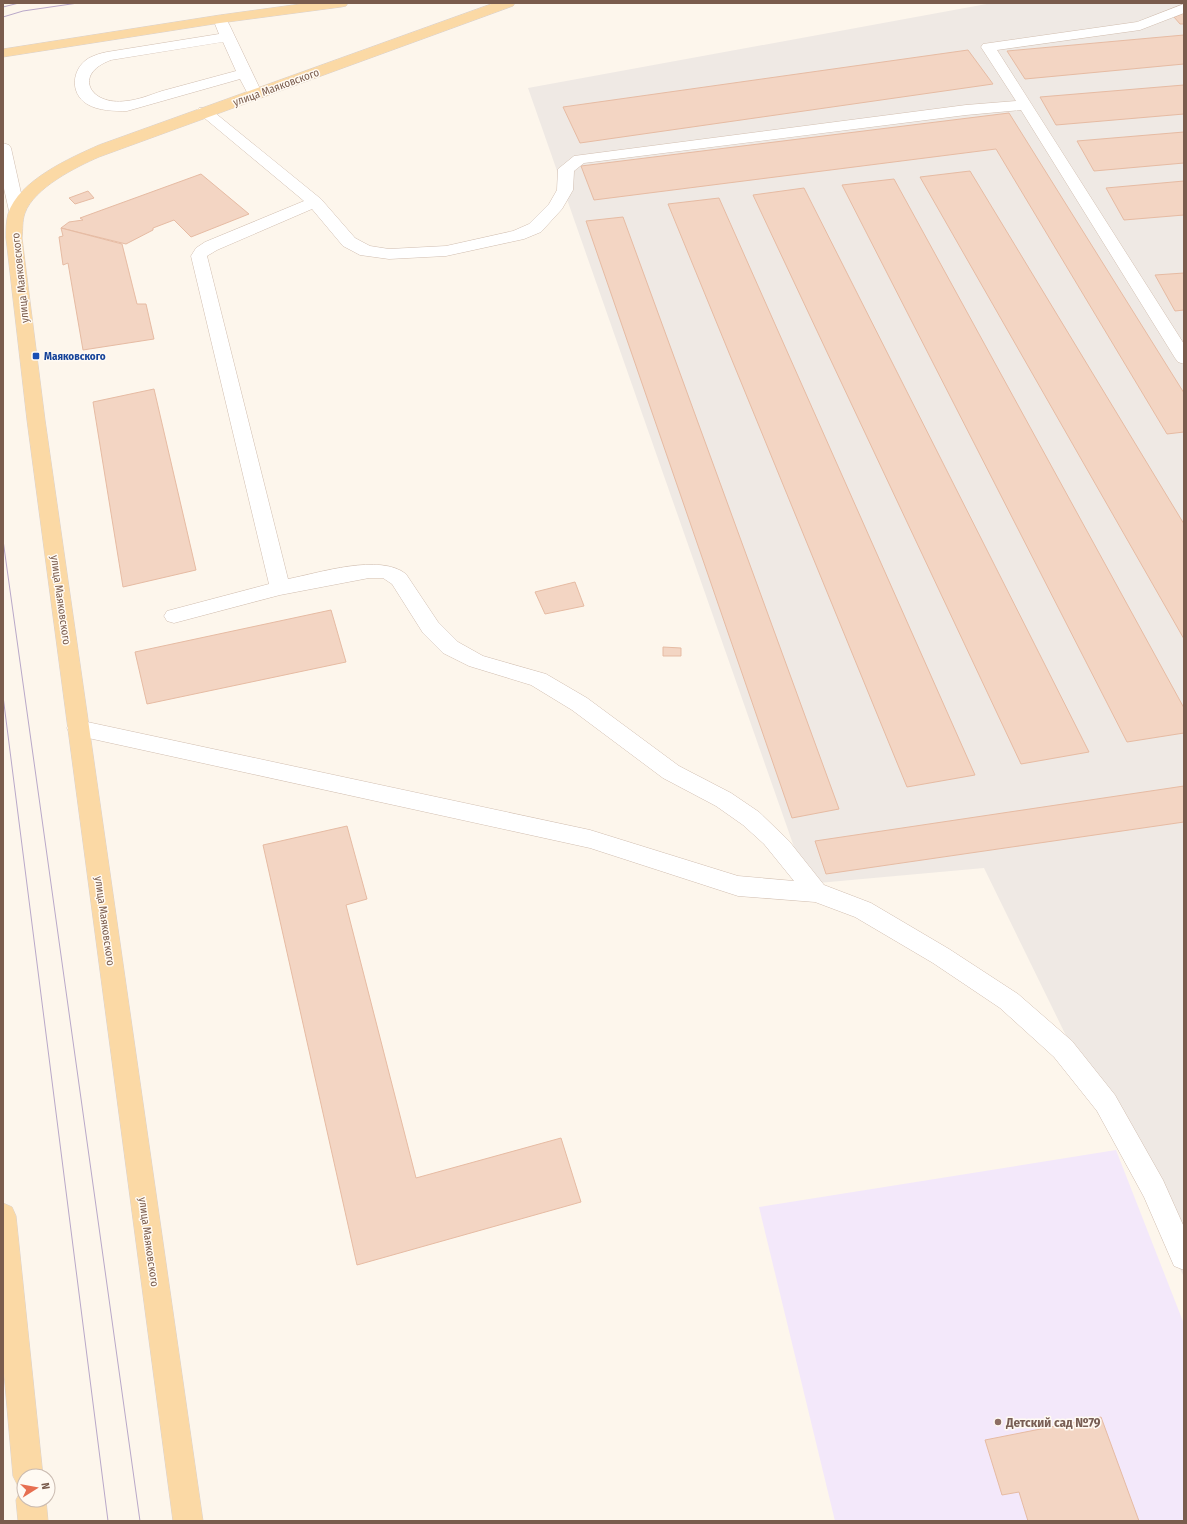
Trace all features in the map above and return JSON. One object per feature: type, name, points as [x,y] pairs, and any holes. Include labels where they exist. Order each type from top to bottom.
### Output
[{"type":"main road","points":[[3,53],[220,19],[340,3]]},
{"type":"main road","name":"улица Маяковского","points":[[188,1521],[36,420],[14,238],[17,211],[32,192],[68,164],[105,148],[204,111],[255,95],[508,3]]},
{"type":"main road","points":[[3,1216],[27,1468]]},
{"type":"main road","points":[[32,1508],[33,1521]]},
{"type":"lane","points":[[1184,8],[1140,26],[988,47],[1026,105],[1184,358]]},
{"type":"lane","points":[[220,19],[255,95]]},
{"type":"lane","points":[[227,37],[107,56],[93,62],[85,71],[82,83],[84,94],[94,102],[110,106],[127,106],[244,72]]},
{"type":"lane","points":[[204,111],[315,202],[348,242],[366,252],[389,254],[446,251],[518,235],[535,228],[556,206],[564,190],[566,169],[580,159],[966,110],[1026,105]]},
{"type":"lane","points":[[3,148],[17,211]]},
{"type":"lane","points":[[280,588],[200,256],[202,252],[211,246],[315,202]]},
{"type":"lane","points":[[174,616],[280,588],[369,570],[378,570],[394,574],[399,579],[439,640],[453,651],[474,661],[510,670],[547,684],[600,719],[672,772],[740,810],[780,846],[816,892]]},
{"type":"lane","points":[[78,728],[590,838],[738,886],[816,892],[863,910],[942,956],[1009,1001],[1063,1049],[1106,1104],[1154,1189],[1184,1256]]},
{"type":"shaded area","points":[[992,3],[1184,3],[1184,1277],[984,868],[807,884],[528,88]]},
{"type":"shaded area","name":"Детский сад №79","points":[[1116,1150],[1184,1324],[1184,1521],[835,1521],[759,1207]]},
{"type":"building","points":[[1184,13],[1184,24],[1180,24],[1174,17]]},
{"type":"building","points":[[1184,35],[1184,64],[1025,79],[1007,51]]},
{"type":"building","points":[[968,50],[993,84],[580,143],[563,107]]},
{"type":"building","points":[[1184,85],[1184,114],[1056,125],[1040,97]]},
{"type":"building","points":[[1009,113],[1184,393],[1184,432],[1167,434],[996,149],[594,200],[581,166]]},
{"type":"building","points":[[1184,132],[1184,163],[1094,171],[1077,141]]},
{"type":"building","points":[[970,171],[1184,524],[1184,639],[920,177]]},
{"type":"building","points":[[201,174],[249,214],[191,237],[174,220],[153,228],[153,230],[126,244],[61,228],[69,222],[83,220],[80,218]]},
{"type":"building","points":[[894,179],[1184,708],[1184,733],[1127,742],[842,185]]},
{"type":"building","points":[[1184,181],[1184,215],[1124,220],[1106,188]]},
{"type":"building","points":[[804,188],[1089,752],[1021,764],[753,195]]},
{"type":"building","points":[[88,191],[94,198],[75,204],[69,198]]},
{"type":"building","points":[[719,198],[975,775],[907,787],[668,204]]},
{"type":"building","points":[[623,217],[839,809],[792,818],[586,221]]},
{"type":"building","points":[[61,228],[122,244],[137,304],[146,304],[154,339],[83,350],[68,263],[63,265],[59,237],[63,236]]},
{"type":"building","points":[[1184,273],[1184,310],[1175,311],[1155,275]]},
{"type":"building","points":[[154,389],[196,570],[123,587],[93,402]]},
{"type":"building","points":[[575,582],[584,606],[545,614],[535,592]]},
{"type":"building","points":[[331,610],[346,662],[147,704],[135,652]]},
{"type":"building","points":[[663,647],[681,648],[681,656],[663,656]]},
{"type":"building","points":[[1184,786],[1184,822],[826,874],[815,841]]},
{"type":"building","points":[[347,826],[367,899],[346,905],[416,1178],[561,1138],[581,1202],[357,1265],[263,845]]},
{"type":"building","points":[[1101,1417],[1139,1521],[1028,1521],[1019,1492],[1002,1495],[985,1440]]},
{"type":"tram line","points":[[3,7],[19,3]]},
{"type":"tram line","points":[[3,17],[23,11],[78,3]]},
{"type":"tram line","points":[[3,540],[140,1521]]},
{"type":"tram line","points":[[3,696],[108,1521]]},
{"type":"place","name":"Маяковского","points":[[36,356]]},
{"type":"place","name":"Детский сад №79","points":[[998,1422]]}]
